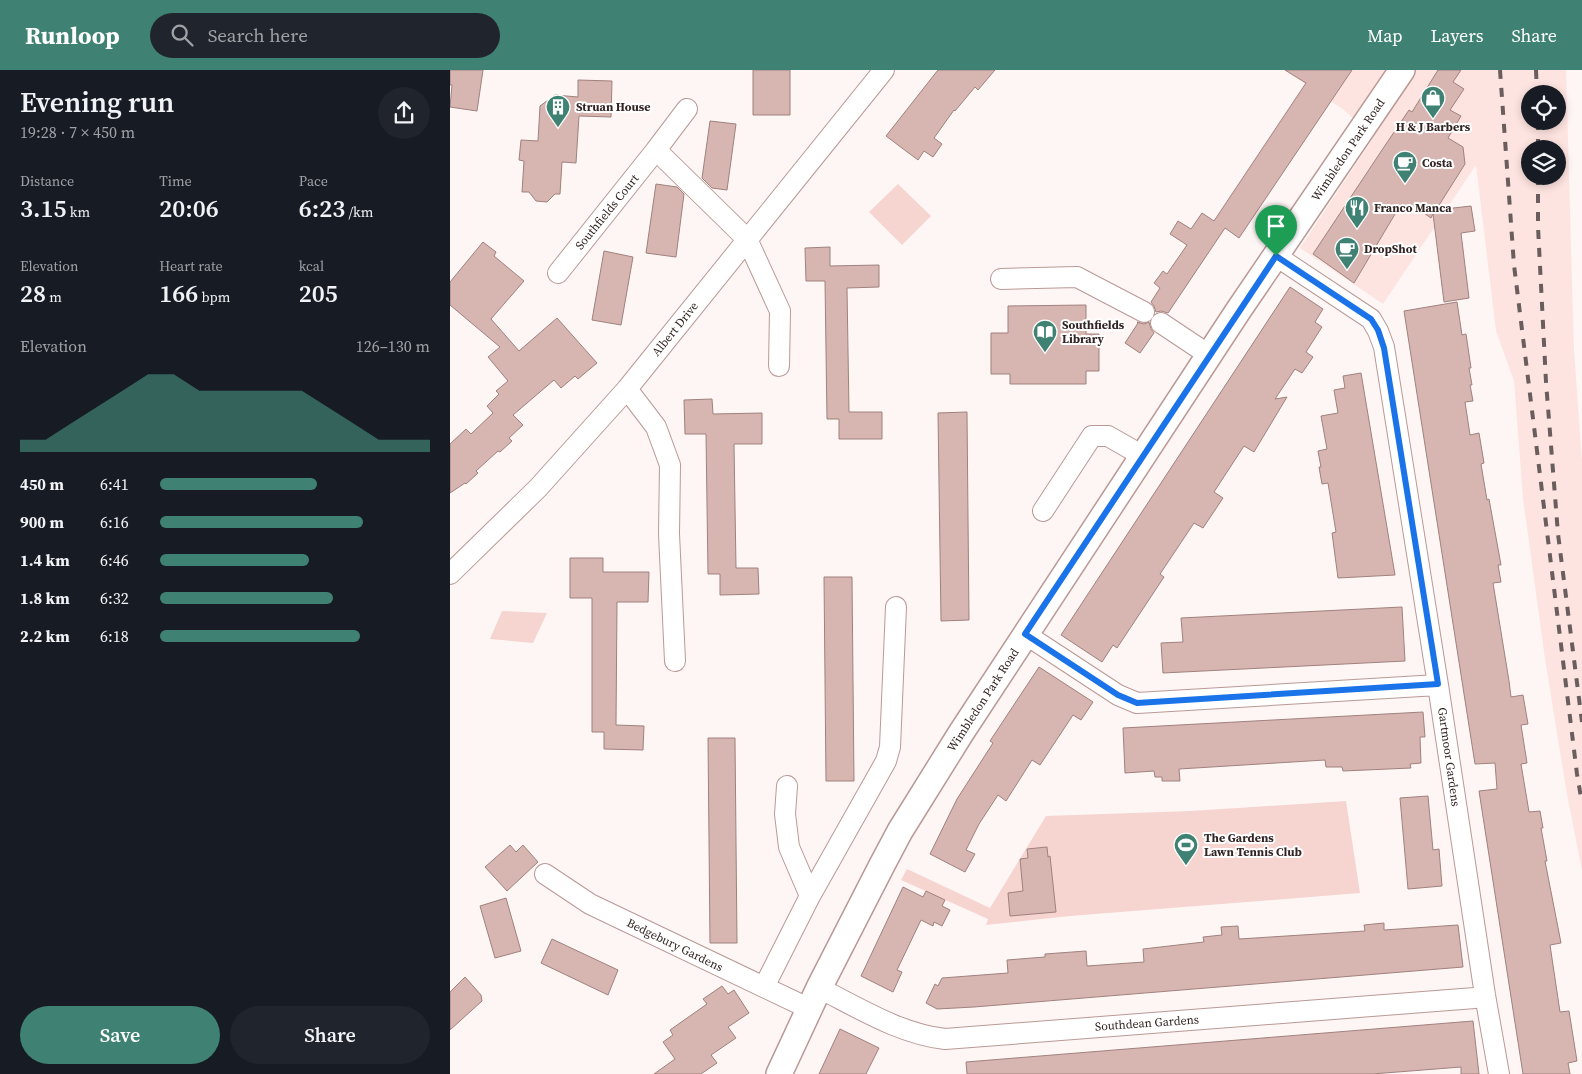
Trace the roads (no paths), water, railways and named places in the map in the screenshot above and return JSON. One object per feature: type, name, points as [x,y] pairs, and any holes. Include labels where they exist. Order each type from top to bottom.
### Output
[{"type":"street","name":"Albert Drive","points":[[450,574],[538,488],[627,389],[884,70]]},
{"type":"street","name":"Wimbledon Park Road","points":[[779,1074],[900,831],[961,732],[1209,355],[1402,70]]},
{"type":"street","name":"Southfields Court","points":[[558,273],[687,109]]},
{"type":"street","points":[[656,150],[747,239],[780,311],[779,366]]},
{"type":"street","name":"Gartmoor Gardens","points":[[1276,256],[1371,319],[1378,330],[1384,348],[1438,684],[1484,995],[1499,1074]]},
{"type":"street","points":[[1001,279],[1077,278],[1144,312]]},
{"type":"street","points":[[1161,324],[1209,355]]},
{"type":"street","points":[[627,389],[656,427],[670,466],[669,534],[675,661]]},
{"type":"street","points":[[1043,511],[1092,436],[1108,436],[1142,456]]},
{"type":"street","points":[[764,987],[810,896],[886,761],[890,747],[896,607]]},
{"type":"street","points":[[1025,634],[1118,695],[1137,703],[1438,684]]},
{"type":"street","points":[[786,786],[789,848],[810,896]]},
{"type":"street","name":"Bedgebury Gardens","points":[[545,874],[590,904],[764,987],[815,999]]},
{"type":"street","name":"Southdean Gardens","points":[[815,999],[928,1037],[944,1039],[1455,999],[1484,995]]},
{"type":"railway","points":[[1500,70],[1514,265],[1582,803]]},
{"type":"railway","points":[[1536,70],[1537,85]]},
{"type":"railway","points":[[1538,130],[1538,140]]},
{"type":"railway","points":[[1538,185],[1538,227],[1546,382],[1558,534],[1582,722]]},
{"type":"place","name":"H & J Barbers","points":[[1433,119]]},
{"type":"place","name":"Struan House","points":[[558,128]]},
{"type":"place","name":"Costa","points":[[1405,184]]},
{"type":"place","name":"Franco Manca","points":[[1357,229]]},
{"type":"place","name":"DropShot","points":[[1347,270]]},
{"type":"place","name":"Southfields Library","points":[[1045,353]]},
{"type":"place","name":"The Gardens Lawn Tennis Club","points":[[1186,866]]}]
